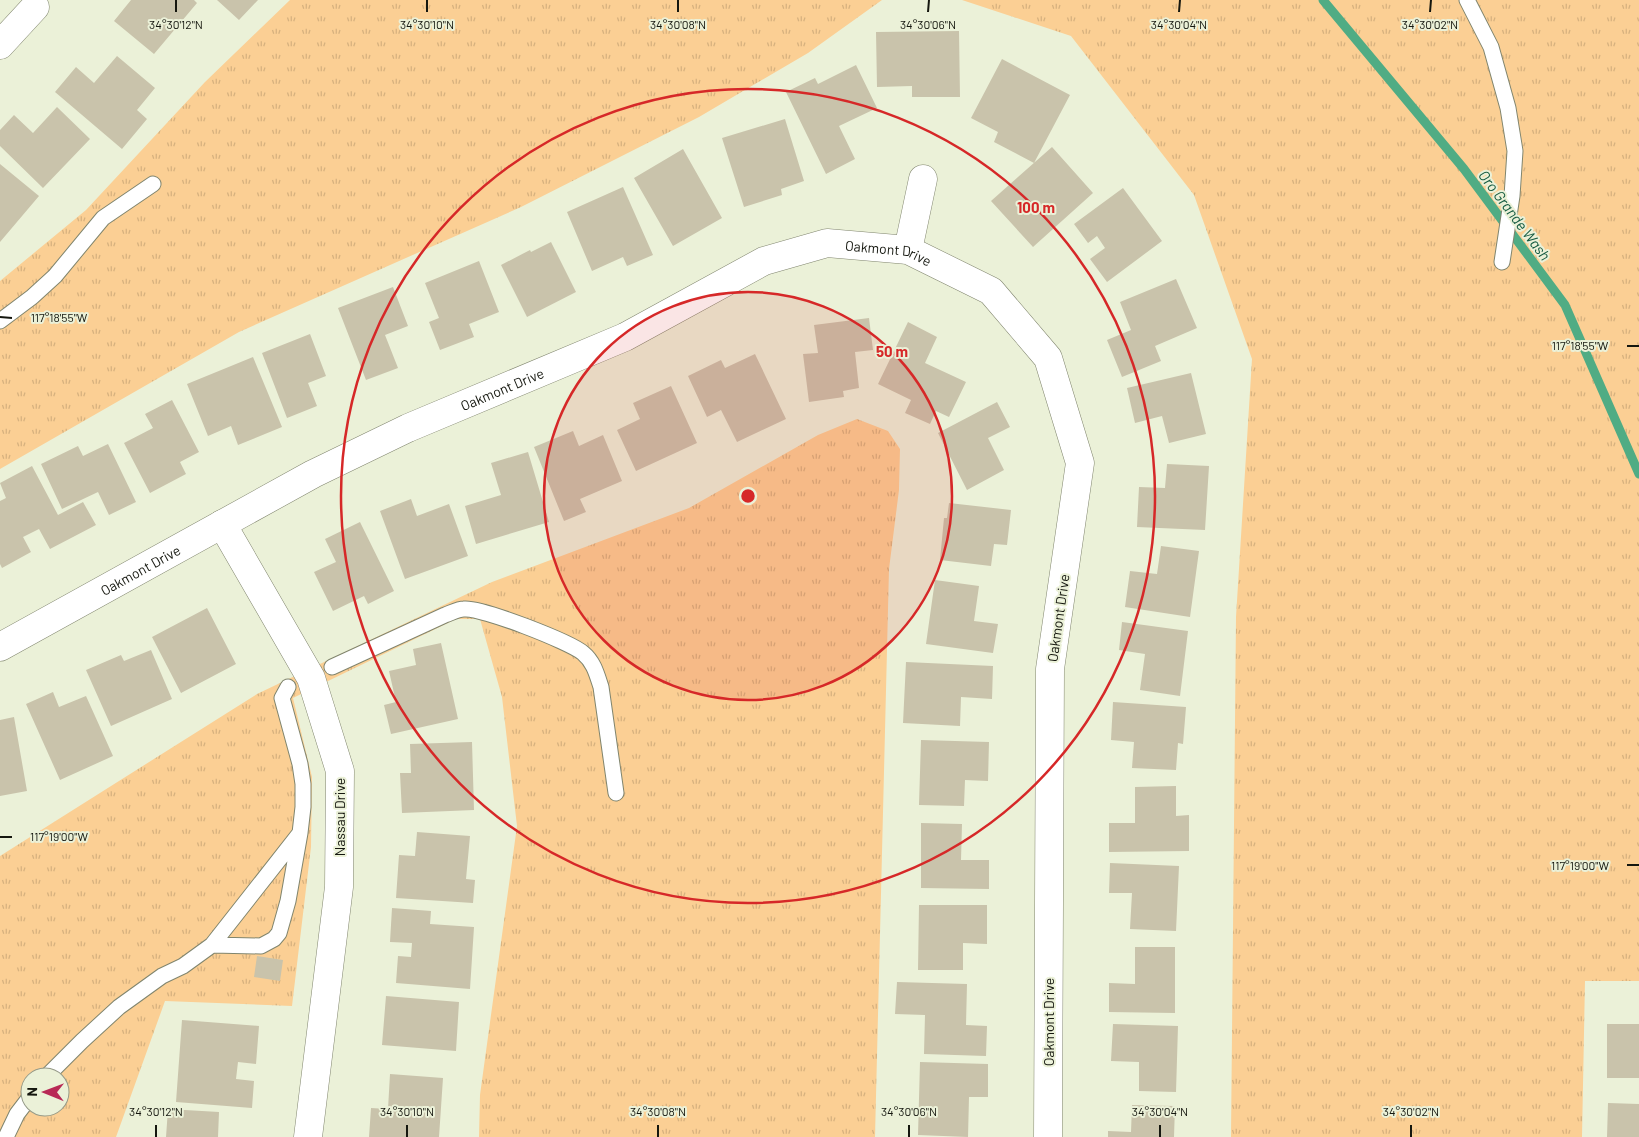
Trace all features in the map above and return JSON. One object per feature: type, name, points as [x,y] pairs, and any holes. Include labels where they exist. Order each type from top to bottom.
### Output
[{"type":"street","points":[[0,45],[35,8]]},
{"type":"street","points":[[908,250],[923,178]]},
{"type":"street","name":"Oakmont Drive","points":[[0,646],[313,474],[408,428],[625,338],[764,261],[827,243],[908,250],[991,291],[1048,358],[1080,463],[1050,669],[1048,1137]]},
{"type":"street","name":"Nassau Drive","points":[[222,524],[311,678],[340,771],[339,887],[308,1137]]},
{"type":"lane","points":[[1467,0],[1490,47],[1508,108],[1515,151],[1512,196],[1502,262]]},
{"type":"lane","points":[[0,321],[32,297],[55,276],[103,218],[153,184]]},
{"type":"lane","points":[[332,667],[445,615],[464,609],[480,611],[558,638],[583,653],[592,663],[597,675],[601,687],[616,793]]},
{"type":"lane","points":[[212,945],[261,946],[274,939],[280,933],[288,901],[303,808],[303,784],[300,764],[282,698],[288,687]]},
{"type":"lane","points":[[56,1067],[119,1006],[162,976],[183,966],[212,945],[300,833]]},
{"type":"lane","points":[[6,1137],[20,1110]]},
{"type":"green space","points":[[290,0],[882,0],[808,53],[699,117],[521,207],[239,332],[0,469],[0,281],[86,210],[205,82]]},
{"type":"green space","points":[[962,0],[1639,0],[1639,981],[1585,981],[1582,1137],[1231,1137],[1236,617],[1252,359],[1194,195],[1071,36]]},
{"type":"green space","points":[[857,419],[888,431],[900,449],[899,490],[889,569],[875,1137],[479,1137],[480,1095],[517,826],[502,697],[480,619],[456,619],[293,698],[312,777],[311,847],[292,1006],[165,1001],[116,1137],[0,1137],[0,856],[257,694],[492,582],[689,508],[818,435]]},
{"type":"building","points":[[131,0],[194,0],[197,3],[154,54],[114,21]]},
{"type":"building","points":[[217,0],[258,0],[239,20]]},
{"type":"building","points":[[959,31],[960,97],[912,97],[912,86],[877,87],[876,32]]},
{"type":"building","points":[[117,56],[155,88],[137,110],[147,119],[122,149],[55,92],[76,67],[94,83]]},
{"type":"building","points":[[1002,59],[1070,95],[1034,163],[994,142],[998,132],[971,118]]},
{"type":"building","points":[[856,65],[877,108],[839,126],[855,159],[826,174],[786,92],[815,78],[818,84]]},
{"type":"building","points":[[57,107],[90,139],[43,188],[0,146],[0,130],[14,115],[33,133]]},
{"type":"building","points":[[785,119],[804,181],[781,189],[782,195],[744,207],[722,138]]},
{"type":"building","points":[[1052,147],[1093,193],[1033,247],[991,201]]},
{"type":"building","points":[[683,149],[722,218],[673,246],[634,178]]},
{"type":"building","points":[[0,164],[39,196],[0,242]]},
{"type":"building","points":[[623,187],[653,255],[627,266],[623,257],[592,271],[567,212]]},
{"type":"building","points":[[1123,188],[1162,241],[1107,282],[1090,259],[1105,248],[1097,236],[1088,243],[1074,224]]},
{"type":"building","points":[[551,242],[576,292],[527,317],[501,265],[530,250],[531,252]]},
{"type":"building","points":[[479,261],[499,312],[469,324],[474,337],[440,350],[429,322],[439,318],[425,283]]},
{"type":"building","points":[[1176,279],[1197,328],[1155,346],[1161,361],[1122,377],[1107,340],[1131,330],[1120,302]]},
{"type":"building","points":[[393,287],[408,326],[385,335],[398,368],[366,380],[338,308]]},
{"type":"building","points":[[869,318],[873,350],[855,352],[859,388],[843,391],[844,397],[809,402],[803,354],[818,353],[814,325]]},
{"type":"building","points":[[908,322],[937,337],[925,363],[966,382],[949,417],[936,411],[930,424],[905,413],[911,400],[878,384]]},
{"type":"building","points":[[310,334],[326,376],[308,383],[317,406],[287,418],[262,353]]},
{"type":"building","points":[[755,354],[786,419],[737,442],[721,410],[707,417],[688,376],[721,360],[725,368]]},
{"type":"building","points":[[253,357],[282,427],[238,445],[231,426],[208,436],[187,384]]},
{"type":"building","points":[[1191,373],[1206,434],[1169,443],[1162,416],[1135,423],[1127,388]]},
{"type":"building","points":[[671,386],[697,443],[636,471],[617,430],[640,419],[633,403]]},
{"type":"building","points":[[172,400],[199,452],[180,462],[186,474],[150,493],[124,443],[153,428],[145,414]]},
{"type":"building","points":[[997,402],[1010,427],[988,438],[1004,470],[967,490],[938,433]]},
{"type":"building","points":[[573,431],[579,446],[603,435],[622,481],[580,499],[586,512],[564,521],[534,447]]},
{"type":"building","points":[[108,444],[136,502],[109,515],[98,492],[62,509],[41,464],[78,446],[83,456]]},
{"type":"building","points":[[528,452],[549,522],[476,544],[465,506],[501,495],[491,463]]},
{"type":"building","points":[[1167,464],[1209,466],[1205,530],[1137,527],[1139,487],[1165,488]]},
{"type":"building","points":[[32,466],[58,515],[83,502],[96,525],[50,549],[39,529],[23,537],[31,552],[2,568],[0,564],[0,501],[6,498],[0,483]]},
{"type":"building","points":[[411,499],[417,516],[449,504],[468,556],[405,579],[380,511]]},
{"type":"building","points":[[949,503],[1011,510],[1007,545],[994,544],[991,566],[940,560],[944,518],[947,518]]},
{"type":"building","points":[[360,522],[394,591],[368,604],[364,596],[333,611],[314,572],[336,562],[325,539]]},
{"type":"building","points":[[1161,546],[1199,551],[1190,617],[1125,607],[1130,571],[1157,574]]},
{"type":"building","points":[[935,580],[979,586],[974,621],[998,624],[993,653],[926,644]]},
{"type":"building","points":[[207,608],[236,664],[181,693],[152,637]]},
{"type":"building","points":[[1122,622],[1188,631],[1180,696],[1140,690],[1145,654],[1119,650]]},
{"type":"building","points":[[441,643],[458,719],[391,734],[384,705],[396,702],[389,671],[416,665],[413,649]]},
{"type":"building","points":[[151,650],[172,699],[111,726],[86,670],[121,655],[124,661]]},
{"type":"building","points":[[906,662],[993,666],[992,699],[961,697],[960,726],[903,723]]},
{"type":"building","points":[[53,692],[59,707],[86,696],[113,756],[60,780],[26,704]]},
{"type":"building","points":[[1113,702],[1186,707],[1183,744],[1178,743],[1176,770],[1132,768],[1134,742],[1111,740]]},
{"type":"building","points":[[14,717],[27,791],[0,796],[0,720]]},
{"type":"building","points":[[921,740],[989,742],[988,781],[965,780],[964,806],[919,805]]},
{"type":"building","points":[[472,742],[474,810],[402,813],[400,773],[411,773],[410,744]]},
{"type":"building","points":[[1176,786],[1176,816],[1189,815],[1189,851],[1109,852],[1109,823],[1135,823],[1135,787]]},
{"type":"building","points":[[921,823],[962,824],[961,860],[989,860],[989,889],[921,888]]},
{"type":"building","points":[[417,832],[470,836],[466,879],[475,880],[473,903],[396,898],[399,855],[415,856]]},
{"type":"building","points":[[1110,863],[1179,866],[1176,931],[1130,929],[1132,893],[1109,893]]},
{"type":"building","points":[[919,905],[987,905],[987,944],[963,943],[963,970],[918,970]]},
{"type":"building","points":[[392,908],[431,911],[430,924],[474,927],[470,989],[396,983],[398,956],[411,957],[412,943],[390,942]]},
{"type":"building","points":[[1135,947],[1175,947],[1175,1013],[1109,1012],[1109,983],[1135,984]]},
{"type":"building","points":[[257,956],[283,960],[280,981],[254,977]]},
{"type":"building","points":[[897,982],[967,984],[966,1025],[987,1026],[986,1056],[924,1054],[925,1015],[895,1014]]},
{"type":"building","points":[[386,996],[459,1002],[456,1051],[382,1045]]},
{"type":"building","points":[[182,1020],[259,1026],[256,1064],[238,1062],[236,1079],[254,1081],[252,1108],[176,1102]]},
{"type":"building","points":[[1113,1024],[1178,1026],[1176,1092],[1139,1091],[1139,1062],[1111,1061]]},
{"type":"building","points":[[1607,1024],[1639,1024],[1639,1078],[1607,1078]]},
{"type":"building","points":[[920,1062],[988,1064],[988,1097],[969,1097],[968,1137],[918,1135]]},
{"type":"building","points":[[390,1074],[443,1078],[439,1137],[369,1137],[371,1108],[388,1109]]},
{"type":"building","points":[[1608,1103],[1639,1104],[1639,1137],[1607,1137]]},
{"type":"building","points":[[1132,1105],[1175,1106],[1174,1137],[1108,1137],[1108,1131],[1131,1132]]},
{"type":"building","points":[[168,1109],[219,1112],[218,1137],[166,1137]]},
{"type":"waterway","name":"Oro Grande Wash","points":[[1323,0],[1464,169],[1565,305],[1639,474]]}]
